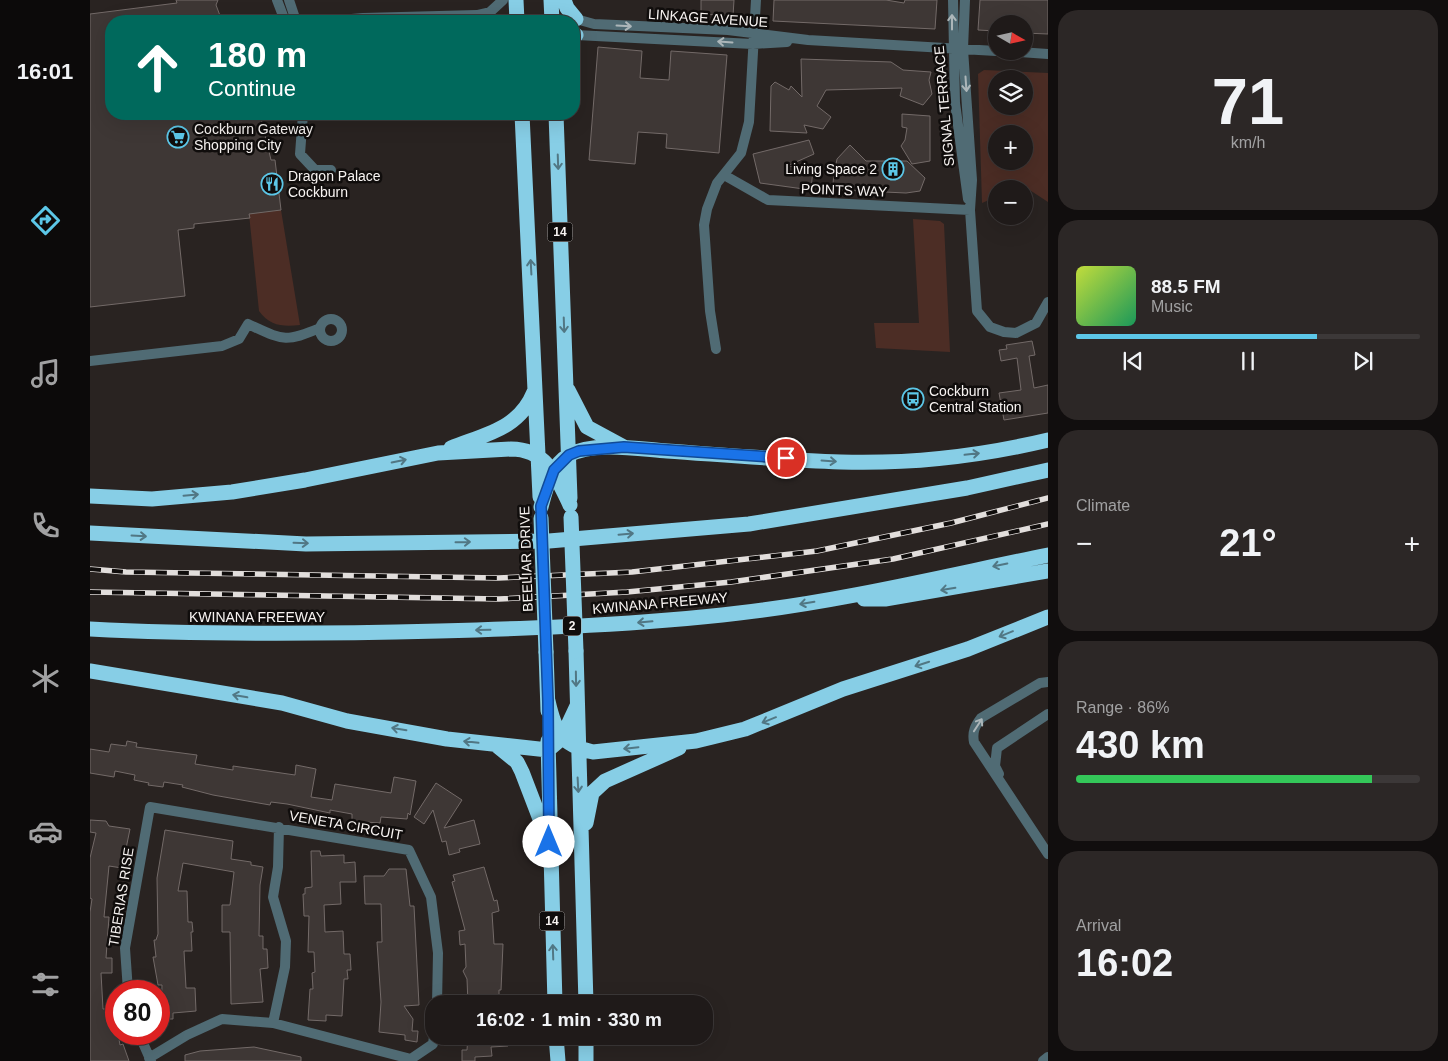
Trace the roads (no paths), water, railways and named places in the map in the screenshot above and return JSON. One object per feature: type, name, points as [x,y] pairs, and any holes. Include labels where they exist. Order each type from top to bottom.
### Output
[{"type":"highway","points":[[516,0],[517,15]]},
{"type":"highway","points":[[551,0],[552,15]]},
{"type":"highway","points":[[564,0],[573,15]]},
{"type":"highway","name":"BEELIAR DRIVE","points":[[520,120],[535,351],[548,701],[549,842],[555,995]]},
{"type":"highway","name":"14","points":[[556,120],[576,651],[577,749],[582,844],[586,995]]},
{"type":"highway","points":[[438,453],[496,430],[519,418],[528,407],[536,387]]},
{"type":"highway","points":[[566,387],[588,427],[624,447]]},
{"type":"highway","points":[[541,512],[554,470],[569,455],[579,451],[624,447],[842,462],[935,458],[1001,451],[1048,440]]},
{"type":"highway","points":[[90,496],[152,499],[232,492],[305,480],[438,453],[520,449],[539,455],[554,470],[570,511]]},
{"type":"highway","points":[[90,533],[306,544],[550,540],[749,524],[967,488],[1048,470]]},
{"type":"highway","name":"KWINANA FREEWAY","points":[[90,629],[175,634],[293,634],[505,629],[643,623],[740,613],[835,599],[1048,555]]},
{"type":"highway","points":[[835,599],[885,599],[1048,571]]},
{"type":"highway","points":[[548,701],[556,731],[577,749],[593,752],[696,741],[746,729],[843,689],[968,649],[1048,617]]},
{"type":"highway","points":[[90,671],[282,703],[347,721],[447,739],[548,750],[562,738],[577,706]]},
{"type":"highway","points":[[582,844],[592,793],[605,781],[696,741]]},
{"type":"highway","points":[[495,745],[517,762],[549,842]]},
{"type":"highway","points":[[557,1045],[558,1061]]},
{"type":"highway","points":[[586,1045],[586,1061]]},
{"type":"street","points":[[277,0],[283,15]]},
{"type":"street","points":[[289,0],[294,15]]},
{"type":"street","points":[[448,15],[490,12],[503,0]]},
{"type":"street","points":[[716,349],[710,311],[704,225],[707,209],[717,183],[741,153],[749,122],[756,0]]},
{"type":"street","name":"SIGNAL TERRACE","points":[[953,0],[952,48],[958,129],[963,179],[970,210]]},
{"type":"street","name":"SIGNAL TERRACE","points":[[965,0],[963,49],[972,180],[970,210],[976,311],[990,327],[1004,332],[1016,333],[1036,323],[1043,314],[1048,302]]},
{"type":"street","name":"LINKAGE AVENUE","points":[[580,20],[594,24],[754,33],[808,40],[988,51]]},
{"type":"street","name":"LINKAGE AVENUE","points":[[580,35],[753,44],[808,40]]},
{"type":"street","points":[[1033,53],[1048,54]]},
{"type":"street","points":[[303,120],[300,154],[316,170],[331,170]]},
{"type":"street","name":"POINTS WAY","points":[[724,175],[768,200],[970,210]]},
{"type":"street","points":[[90,361],[222,346],[239,339],[248,324],[278,337],[298,338],[321,333]]},
{"type":"street","points":[[1048,682],[1040,683],[982,718],[975,726],[972,735],[974,742],[1048,854]]},
{"type":"street","points":[[1048,714],[1002,742],[997,748],[995,756],[996,766],[1002,779],[1048,849]]},
{"type":"street","name":"VENETA CIRCUIT","points":[[150,807],[280,827],[409,850],[431,897],[438,953],[437,995]]},
{"type":"street","name":"TIBERIAS RISE","points":[[127,980],[125,948],[150,807]]},
{"type":"street","points":[[273,1023],[285,967],[286,941],[273,896],[278,867],[280,827]]},
{"type":"street","points":[[144,1045],[150,1059],[187,1035],[222,1019],[273,1023],[411,1059],[432,1045]]},
{"type":"street","points":[[1043,1061],[1048,1058]]},
{"type":"railway","points":[[90,569],[126,572],[498,578],[632,572],[817,551],[951,523],[1048,498]]},
{"type":"railway","points":[[90,592],[499,599],[627,592],[731,582],[893,559],[1048,524]]},
{"type":"place","name":"Cockburn Gateway Shopping City","points":[[178,137]]},
{"type":"place","name":"Living Space 2","points":[[893,169]]},
{"type":"place","name":"Dragon Palace Cockburn","points":[[272,184]]},
{"type":"place","name":"Cockburn Central Station","points":[[913,399]]}]
